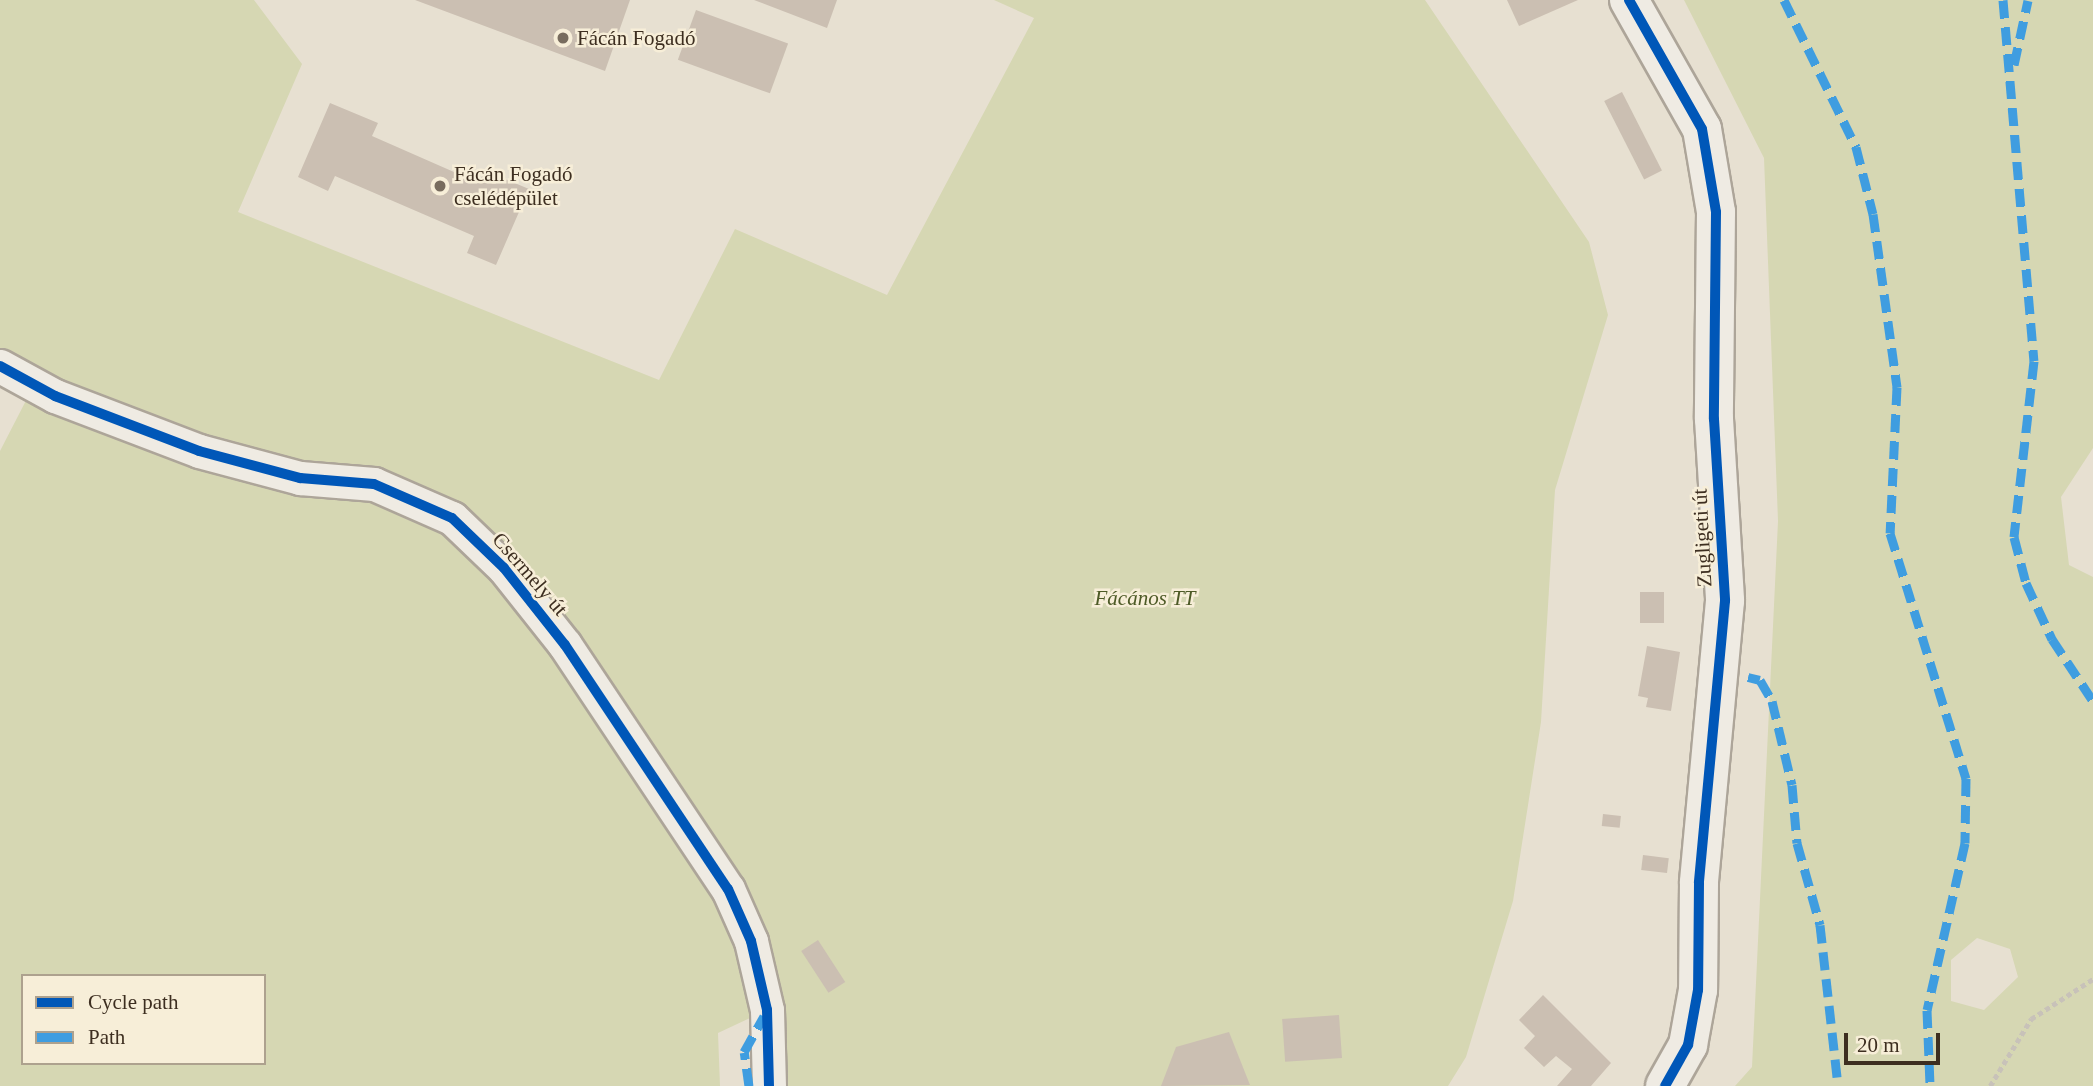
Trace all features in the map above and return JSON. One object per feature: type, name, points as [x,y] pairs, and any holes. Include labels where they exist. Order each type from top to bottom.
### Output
[{"type":"street","name":"Zugligeti út","points":[[1629,0],[1702,129],[1716,212],[1714,419],[1725,601],[1699,883],[1698,990],[1688,1045],[1665,1086]]},
{"type":"street","name":"Csermely út","points":[[0,366],[55,396],[199,451],[300,478],[374,484],[452,519],[504,568],[565,645],[728,889],[751,941],[767,1010],[769,1086]]},
{"type":"path","points":[[1990,1086],[2032,1019],[2093,979]]},
{"type":"green space","name":"Fácános TT","points":[[0,0],[254,0],[302,64],[238,212],[659,380],[735,229],[887,295],[1034,18],[994,0],[1425,0],[1589,242],[1608,315],[1555,490],[1541,722],[1513,901],[1466,1057],[1448,1086],[783,1086],[767,1010],[718,1033],[720,1086],[0,1086],[0,451],[34,385],[0,366]]},
{"type":"green space","points":[[1684,0],[2093,0],[2093,448],[2061,497],[2069,565],[2093,577],[2093,1086],[1735,1086],[1752,1067],[1778,521],[1764,158]],"holes":[[[1977,938],[2010,949],[2018,977],[1984,1010],[1951,1001],[1951,960]]]},
{"type":"building","name":"Fácán Fogadó","points":[[415,0],[630,0],[605,71]]},
{"type":"building","points":[[754,0],[837,0],[827,28]]},
{"type":"building","points":[[1507,0],[1578,0],[1519,26]]},
{"type":"building","points":[[696,10],[788,44],[770,93],[678,60]]},
{"type":"building","points":[[1622,92],[1662,170],[1644,179],[1604,101]]},
{"type":"building","name":"Fácán Fogadó cselédépület","points":[[330,103],[378,123],[372,136],[479,183],[484,170],[529,189],[496,265],[467,253],[474,236],[335,176],[328,191],[298,177]]},
{"type":"building","points":[[1640,592],[1664,592],[1664,623],[1640,623]]},
{"type":"building","points":[[1647,646],[1680,652],[1671,711],[1646,707],[1648,698],[1638,696]]},
{"type":"building","points":[[1603,814],[1621,816],[1620,828],[1602,826]]},
{"type":"building","points":[[1643,855],[1669,858],[1667,873],[1641,870]]},
{"type":"building","points":[[818,940],[845,982],[828,993],[801,951]]},
{"type":"building","points":[[1543,995],[1611,1063],[1591,1086],[1557,1086],[1572,1069],[1556,1056],[1544,1067],[1524,1048],[1535,1036],[1519,1020]]},
{"type":"building","points":[[1339,1015],[1342,1058],[1285,1062],[1282,1019]]},
{"type":"building","points":[[1229,1032],[1250,1085],[1161,1086],[1176,1047]]},
{"type":"marked path","points":[[1784,0],[1856,147],[1873,214],[1897,387],[1890,533],[1966,778],[1965,843],[1927,1010],[1930,1086]]},
{"type":"marked path","points":[[2003,0],[2034,361],[2014,537],[2026,583],[2052,639],[2093,701]]},
{"type":"marked path","points":[[2014,65],[2028,0]]},
{"type":"marked path","points":[[1748,677],[1760,680],[1772,701],[1792,785],[1797,843],[1820,925],[1838,1086]]},
{"type":"marked path","points":[[749,1086],[744,1052],[764,1016]]},
{"type":"cycle path","points":[[1629,0],[1702,129],[1716,212],[1714,419],[1725,601],[1699,883],[1698,990],[1688,1045],[1665,1086]]},
{"type":"cycle path","points":[[0,366],[55,396],[199,451],[300,478],[374,484],[452,518],[504,568],[565,645],[728,889],[751,941],[767,1010],[769,1086]]},
{"type":"place","name":"Fácán Fogadó","points":[[563,38]]},
{"type":"place","name":"Fácán Fogadó cselédépület","points":[[440,186]]}]
